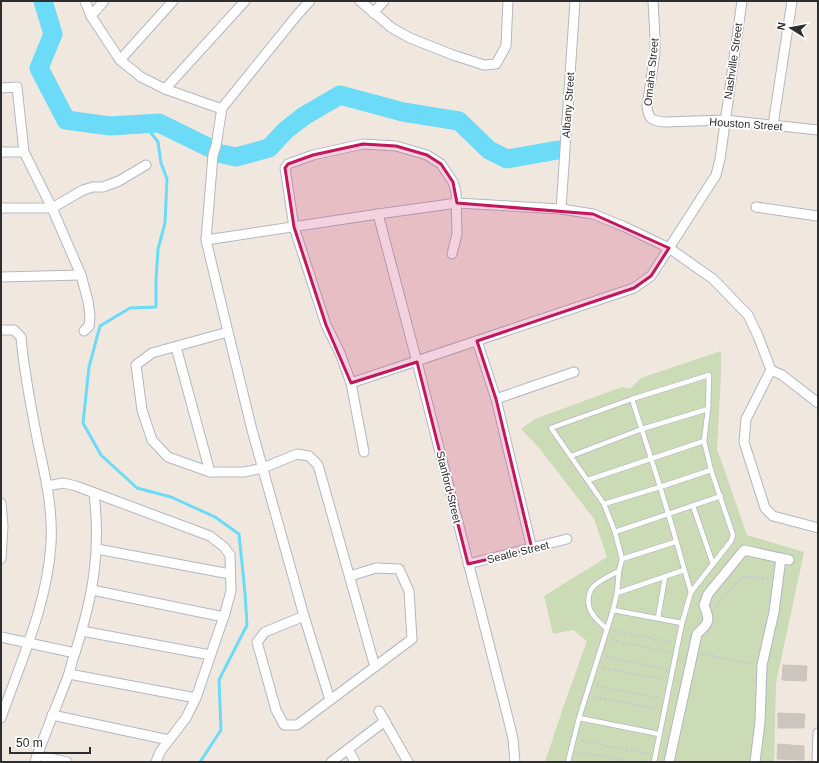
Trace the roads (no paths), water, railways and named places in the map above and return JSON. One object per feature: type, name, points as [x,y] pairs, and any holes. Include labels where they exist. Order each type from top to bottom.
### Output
[{"type":"street","points":[[86,1],[91,16],[120,60],[141,77],[165,90],[222,108]]},
{"type":"street","points":[[91,16],[104,1]]},
{"type":"street","points":[[120,60],[173,1]]},
{"type":"street","points":[[165,90],[244,1]]},
{"type":"street","points":[[310,1],[222,108],[216,146],[213,155],[206,240],[263,468],[304,616],[330,700]]},
{"type":"street","points":[[360,1],[392,28],[410,38],[453,55],[484,65],[496,64],[506,46],[508,1]]},
{"type":"street","points":[[373,13],[384,1]]},
{"type":"street","name":"Albany Street","points":[[560,209],[574,1]]},
{"type":"street","name":"Omaha Street","points":[[651,119],[647,113],[647,106],[655,53],[653,1]]},
{"type":"street","name":"Nashville Street","points":[[351,383],[634,288],[651,276],[716,175],[726,120],[742,1]]},
{"type":"street","points":[[773,125],[792,1]]},
{"type":"street","points":[[1,88],[17,87],[24,152],[52,208],[81,275],[90,309],[89,326],[84,331]]},
{"type":"street","name":"Houston Street","points":[[651,119],[657,122],[726,120],[818,130]]},
{"type":"street","points":[[364,452],[351,383],[340,353],[326,325],[294,227],[286,168],[288,164],[313,155],[363,144],[396,146],[427,155],[441,164],[453,182],[456,192],[457,234],[452,254]]},
{"type":"street","points":[[1,152],[24,152]]},
{"type":"street","points":[[1,208],[52,208],[84,190],[93,187],[103,187],[146,165]]},
{"type":"street","points":[[206,240],[457,203],[560,209],[593,214],[625,227],[669,248],[713,279],[748,315],[771,370],[782,375],[818,404]]},
{"type":"street","points":[[756,207],[818,216]]},
{"type":"street","name":"Stanford Street","points":[[378,214],[513,739],[515,762]]},
{"type":"street","points":[[1,277],[81,275]]},
{"type":"street","points":[[1,330],[14,330],[21,337],[51,517],[51,544],[43,599],[35,626],[27,643],[1,718]]},
{"type":"street","points":[[228,332],[152,353],[136,365],[142,410],[152,440],[168,457],[210,472],[244,472],[263,468],[297,454],[309,456],[318,465],[375,666]]},
{"type":"street","points":[[477,341],[496,399],[532,549]]},
{"type":"street","points":[[176,347],[210,472]]},
{"type":"street","points":[[771,370],[746,419],[744,442],[765,508],[773,516],[818,528]]},
{"type":"street","points":[[496,399],[574,372]]},
{"type":"street","points":[[47,486],[63,483],[76,486],[210,536],[224,547],[230,555],[231,591],[224,617],[196,698],[186,718],[160,752],[156,762]]},
{"type":"street","points":[[66,762],[36,759],[69,674],[92,590],[97,549],[97,519],[94,493]]},
{"type":"street","points":[[1,503],[1,558]]},
{"type":"street","name":"Seatle Street","points":[[468,564],[567,539]]},
{"type":"street","points":[[97,549],[230,574]]},
{"type":"street","points":[[668,762],[697,634],[707,623],[708,616],[704,605],[708,594],[744,550],[785,559],[778,581],[774,612],[762,665],[760,722],[755,762]]},
{"type":"street","points":[[304,616],[265,632],[257,642],[276,710],[284,725],[297,725],[412,639],[408,591],[398,569],[376,568],[350,576]]},
{"type":"street","points":[[92,590],[224,617]]},
{"type":"street","points":[[82,631],[210,656]]},
{"type":"street","points":[[1,637],[75,653]]},
{"type":"street","points":[[69,674],[196,698]]},
{"type":"street","points":[[379,711],[408,762]]},
{"type":"street","points":[[52,715],[169,740]]},
{"type":"street","points":[[331,762],[385,722]]},
{"type":"street","points":[[817,762],[818,733]]},
{"type":"street","points":[[348,749],[355,762]]},
{"type":"lane","points":[[568,762],[579,718],[613,610],[622,559],[615,532],[604,504],[551,428],[632,399],[709,375],[708,409],[704,441],[711,470],[733,535],[731,541],[692,592],[682,623],[654,762]]},
{"type":"lane","points":[[632,399],[652,459],[675,542],[692,592]]},
{"type":"lane","points":[[571,456],[642,429],[708,409]]},
{"type":"lane","points":[[588,480],[704,441]]},
{"type":"lane","points":[[604,504],[711,470]]},
{"type":"lane","points":[[615,532],[721,496]]},
{"type":"lane","points":[[693,506],[713,564]]},
{"type":"lane","points":[[622,559],[675,542]]},
{"type":"lane","points":[[617,594],[684,570]]},
{"type":"lane","points":[[607,629],[592,613],[589,606],[590,590],[619,571]]},
{"type":"lane","points":[[658,618],[665,577]]},
{"type":"lane","points":[[613,610],[682,623]]},
{"type":"lane","points":[[579,718],[659,734]]},
{"type":"waterway","points":[[43,1],[53,34],[39,68],[66,120],[110,126],[159,123],[210,148]]},
{"type":"waterway","points":[[222,154],[236,157],[269,148],[286,130],[304,116],[340,95],[403,112],[459,121],[489,150],[507,159],[558,150]]},
{"type":"waterway","points":[[145,125],[158,142],[161,163],[167,179],[165,223],[158,249],[156,307],[130,308],[100,326],[89,367],[83,423],[101,455],[137,488],[171,497],[215,517],[239,534],[247,625],[219,680],[221,730],[200,762]]}]
